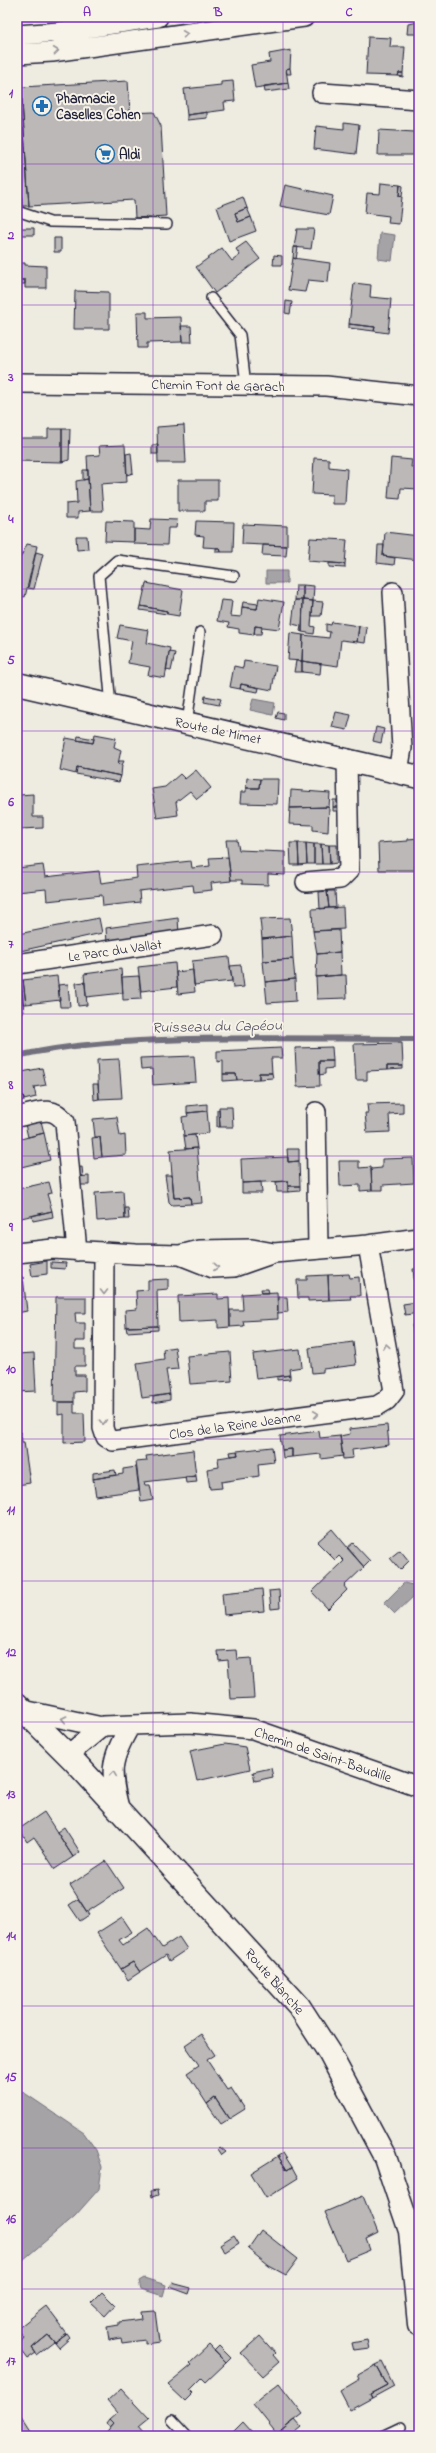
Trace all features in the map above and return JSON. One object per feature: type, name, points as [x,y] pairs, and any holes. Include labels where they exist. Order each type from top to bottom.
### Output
[{"type":"street","points":[[17,34],[59,32],[158,17]]},
{"type":"street","points":[[17,54],[52,52],[304,17]]},
{"type":"street","points":[[322,93],[419,100]]},
{"type":"street","name":"Chemin Font de Garach","points":[[17,383],[326,386],[419,396]]},
{"type":"street","points":[[393,592],[402,748],[398,772]]},
{"type":"street","name":"Route de Mimet","points":[[17,684],[112,708],[187,723],[347,759],[419,777]]},
{"type":"street","points":[[306,882],[340,879],[349,870],[347,759]]},
{"type":"street","name":"Le Parc du Vallat","points":[[17,964],[213,935]]},
{"type":"street","points":[[17,1117],[50,1110],[58,1113],[65,1122],[77,1251]]},
{"type":"street","points":[[316,1112],[318,1249]]},
{"type":"street","points":[[17,1253],[53,1249],[104,1253],[180,1255],[213,1268],[234,1267],[274,1253],[368,1245],[419,1238]]},
{"type":"street","name":"Clos de la Reine Jeanne","points":[[104,1253],[103,1428],[106,1437],[113,1441],[377,1406],[387,1400],[394,1391],[368,1245]]},
{"type":"street","name":"Chemin de Saint-Baudille","points":[[20,1707],[102,1727],[190,1723],[253,1729],[419,1787]]},
{"type":"street","name":"Route Blanche","points":[[20,1707],[71,1758],[299,2006],[330,2054],[385,2157],[410,2231],[419,2324]]},
{"type":"street","points":[[71,1758],[130,1726]]},
{"type":"street","points":[[120,1812],[111,1779],[116,1748],[130,1726]]},
{"type":"street","points":[[71,1758],[102,1727]]},
{"type":"lane","points":[[17,211],[50,222],[167,224]]},
{"type":"lane","points":[[211,298],[240,335],[246,385]]},
{"type":"lane","points":[[112,708],[99,576],[117,560],[234,576]]},
{"type":"lane","points":[[187,723],[200,632]]},
{"type":"lane","points":[[172,2420],[187,2436]]},
{"type":"lane","points":[[383,2436],[402,2427]]},
{"type":"shaded area","points":[[380,233],[395,235],[392,261],[378,259]]},
{"type":"shaded area","points":[[266,571],[287,571],[287,583],[266,583]]},
{"type":"shaded area","points":[[253,699],[275,703],[273,715],[250,710]]},
{"type":"shaded area","points":[[404,1583],[413,1585],[416,1594],[395,1614],[384,1603]]},
{"type":"shaded area","points":[[17,2088],[84,2133],[96,2150],[102,2167],[99,2189],[75,2216],[17,2265]]},
{"type":"shaded area","points":[[144,2278],[166,2285],[163,2296],[141,2289],[139,2281]]},
{"type":"building","points":[[419,22],[418,34],[407,34],[408,24]]},
{"type":"building","points":[[368,37],[391,38],[390,47],[405,47],[403,73],[399,73],[398,76],[366,75]]},
{"type":"building","points":[[291,50],[290,68],[286,69],[288,83],[255,88],[251,65],[270,62],[269,54]]},
{"type":"building","points":[[290,68],[291,74],[287,74],[286,69]]},
{"type":"building","points":[[399,73],[403,73],[403,77],[398,76]]},
{"type":"building","points":[[128,81],[130,113],[154,112],[161,126],[166,216],[135,218],[134,200],[29,206],[21,87]]},
{"type":"building","points":[[233,81],[235,101],[224,102],[225,110],[187,115],[184,89],[221,85],[221,82]]},
{"type":"building","points":[[288,83],[289,89],[265,92],[264,86]]},
{"type":"building","points":[[17,87],[21,87],[29,206],[22,206]]},
{"type":"building","points":[[207,112],[207,118],[187,120],[187,115]]},
{"type":"building","points":[[344,123],[359,125],[356,154],[314,149],[316,126],[344,129]]},
{"type":"building","points":[[379,130],[415,132],[414,155],[378,155]]},
{"type":"building","points":[[381,183],[400,185],[399,196],[402,197],[399,224],[388,223],[389,216],[365,213],[367,193],[380,194]]},
{"type":"building","points":[[285,185],[333,196],[329,215],[280,206]]},
{"type":"building","points":[[400,185],[403,186],[402,197],[399,196]]},
{"type":"building","points":[[243,197],[247,208],[235,213],[238,222],[251,217],[256,231],[229,241],[217,207]]},
{"type":"building","points":[[247,208],[251,217],[238,222],[235,213]]},
{"type":"building","points":[[17,228],[34,228],[34,235],[17,235]]},
{"type":"building","points":[[297,229],[314,229],[311,249],[294,247]]},
{"type":"building","points":[[54,238],[61,238],[61,252],[54,252]]},
{"type":"building","points":[[246,242],[260,259],[215,293],[196,267],[222,248],[232,261],[240,255],[236,249]]},
{"type":"building","points":[[17,247],[19,263],[25,263],[25,265],[46,266],[46,288],[25,288],[25,280],[17,280]]},
{"type":"building","points":[[294,247],[298,247],[296,259],[293,258]]},
{"type":"building","points":[[274,255],[282,256],[282,265],[273,265]]},
{"type":"building","points":[[293,258],[330,263],[328,282],[308,280],[305,292],[288,290]]},
{"type":"building","points":[[17,280],[25,280],[25,284],[17,284]]},
{"type":"building","points":[[354,283],[371,285],[370,297],[391,299],[388,333],[374,331],[375,327],[349,324]]},
{"type":"building","points":[[75,291],[109,292],[109,329],[74,329]]},
{"type":"building","points":[[286,301],[292,302],[290,314],[285,313]]},
{"type":"building","points":[[137,312],[147,312],[147,318],[181,317],[182,342],[147,343],[147,348],[138,348]]},
{"type":"building","points":[[417,321],[419,321],[419,346],[414,345]]},
{"type":"building","points":[[349,324],[375,327],[374,331],[349,328]]},
{"type":"building","points":[[181,326],[191,326],[192,342],[182,342]]},
{"type":"building","points":[[184,425],[186,463],[158,463],[157,427]]},
{"type":"building","points":[[48,429],[62,429],[62,462],[17,461],[17,438],[48,438]]},
{"type":"building","points":[[62,429],[70,429],[69,460],[62,462]]},
{"type":"building","points":[[125,445],[127,482],[101,484],[103,511],[90,511],[87,456],[100,455],[99,446]]},
{"type":"building","points":[[152,445],[158,445],[158,454],[152,454]]},
{"type":"building","points":[[131,453],[133,473],[127,475],[126,454]]},
{"type":"building","points":[[314,458],[329,459],[329,467],[347,469],[345,504],[332,504],[332,495],[312,494]]},
{"type":"building","points":[[391,458],[412,460],[411,467],[419,467],[419,489],[401,488],[400,499],[388,498]]},
{"type":"building","points":[[83,470],[88,470],[88,479],[83,480]]},
{"type":"building","points":[[88,479],[90,511],[78,512],[78,518],[66,518],[66,504],[77,503],[76,481]]},
{"type":"building","points":[[178,480],[218,480],[218,501],[205,501],[205,511],[178,511]]},
{"type":"building","points":[[151,519],[177,520],[176,528],[168,528],[167,545],[134,544],[134,529],[150,530]]},
{"type":"building","points":[[106,521],[134,522],[134,542],[105,541]]},
{"type":"building","points":[[196,521],[234,522],[233,552],[221,552],[220,548],[203,547],[204,536],[195,535]]},
{"type":"building","points":[[243,524],[287,526],[287,546],[242,544]]},
{"type":"building","points":[[385,532],[419,536],[419,560],[383,556]]},
{"type":"building","points":[[76,536],[87,536],[88,549],[77,550]]},
{"type":"building","points":[[310,538],[347,540],[345,564],[308,561]]},
{"type":"building","points":[[27,544],[37,546],[25,597],[17,595],[17,564]]},
{"type":"building","points":[[263,545],[287,546],[286,556],[262,555]]},
{"type":"building","points":[[378,545],[384,545],[383,556],[395,558],[394,565],[377,563]]},
{"type":"building","points":[[216,548],[220,548],[221,552],[216,552]]},
{"type":"building","points":[[36,552],[43,554],[34,589],[28,588]]},
{"type":"building","points":[[329,563],[345,564],[345,568],[329,567]]},
{"type":"building","points":[[146,583],[183,590],[179,616],[167,614],[167,611],[141,606]]},
{"type":"building","points":[[296,585],[303,585],[303,600],[295,600]]},
{"type":"building","points":[[303,585],[314,586],[313,601],[303,600]]},
{"type":"building","points":[[259,598],[284,602],[279,629],[255,626],[254,635],[239,633],[239,629],[228,627],[229,623],[217,621],[221,600],[232,601],[230,616],[241,617],[242,607],[257,609]]},
{"type":"building","points":[[295,600],[303,600],[302,632],[300,631],[301,626],[292,624]]},
{"type":"building","points":[[303,600],[313,601],[311,626],[315,627],[314,634],[302,632]]},
{"type":"building","points":[[313,601],[323,602],[321,616],[312,616]]},
{"type":"building","points":[[243,602],[258,604],[257,609],[242,607]]},
{"type":"building","points":[[141,606],[167,611],[167,614],[140,610]]},
{"type":"building","points":[[332,622],[359,626],[357,642],[341,640],[338,666],[302,661],[303,635],[329,638],[330,632],[326,631],[326,624],[331,625]]},
{"type":"building","points":[[120,625],[149,630],[147,643],[170,648],[165,678],[148,675],[150,667],[128,663],[132,641],[117,638]]},
{"type":"building","points":[[255,626],[262,627],[261,634],[254,634]]},
{"type":"building","points":[[359,626],[367,627],[365,643],[357,642]]},
{"type":"building","points":[[290,633],[303,635],[302,661],[288,660]]},
{"type":"building","points":[[169,652],[175,653],[171,671],[166,670]]},
{"type":"building","points":[[244,661],[276,666],[272,690],[241,684],[240,689],[230,687],[234,666],[243,668]]},
{"type":"building","points":[[296,661],[302,661],[302,672],[294,672]]},
{"type":"building","points":[[302,661],[321,664],[320,674],[302,672]]},
{"type":"building","points":[[241,684],[259,688],[258,692],[240,689]]},
{"type":"building","points":[[205,696],[221,699],[219,705],[204,702]]},
{"type":"building","points":[[278,712],[284,713],[284,720],[276,718]]},
{"type":"building","points":[[336,712],[351,715],[347,730],[332,727]]},
{"type":"building","points":[[376,727],[384,729],[381,743],[373,741]]},
{"type":"building","points":[[95,734],[116,738],[114,747],[121,750],[118,764],[122,765],[121,776],[77,767],[76,774],[60,770],[66,738],[93,743]]},
{"type":"building","points":[[78,736],[94,739],[93,743],[77,740]]},
{"type":"building","points":[[119,761],[124,761],[122,765],[118,764]]},
{"type":"building","points":[[77,767],[121,776],[119,782],[76,774]]},
{"type":"building","points":[[196,770],[211,788],[197,799],[190,791],[176,802],[178,815],[157,818],[152,789],[165,787],[180,774],[185,779]]},
{"type":"building","points":[[247,778],[260,779],[259,788],[246,788]]},
{"type":"building","points":[[260,779],[278,779],[277,804],[240,803],[241,792],[246,792],[246,788],[259,788]]},
{"type":"building","points":[[291,790],[330,793],[329,807],[290,808]]},
{"type":"building","points":[[33,794],[33,817],[43,817],[43,828],[19,829],[19,795]]},
{"type":"building","points":[[17,795],[19,795],[19,829],[17,829]]},
{"type":"building","points":[[333,800],[337,800],[337,807],[333,807]]},
{"type":"building","points":[[329,807],[328,832],[313,830],[313,825],[289,824],[290,808]]},
{"type":"building","points":[[333,807],[337,807],[337,811],[333,811]]},
{"type":"building","points":[[419,838],[419,870],[379,870],[378,843],[408,841],[408,839]]},
{"type":"building","points":[[226,840],[237,840],[239,850],[285,852],[285,875],[268,874],[268,885],[242,884],[242,880],[231,880]]},
{"type":"building","points":[[290,843],[298,843],[299,865],[291,865]]},
{"type":"building","points":[[298,843],[306,843],[307,864],[299,865]]},
{"type":"building","points":[[306,843],[314,844],[314,864],[307,864]]},
{"type":"building","points":[[314,844],[321,844],[322,864],[314,864]]},
{"type":"building","points":[[321,844],[329,845],[330,864],[322,864]]},
{"type":"building","points":[[329,845],[337,845],[337,863],[330,864]]},
{"type":"building","points":[[228,857],[231,881],[211,883],[212,890],[194,892],[193,885],[139,891],[140,902],[103,906],[102,895],[47,901],[46,889],[17,892],[17,868],[43,865],[45,877],[99,871],[101,883],[137,878],[136,867],[191,861],[192,868],[210,866],[209,858]]},
{"type":"building","points":[[327,891],[329,908],[320,909],[319,892]]},
{"type":"building","points":[[327,891],[335,891],[336,908],[329,908]]},
{"type":"building","points":[[343,907],[344,929],[313,931],[312,909]]},
{"type":"building","points":[[99,918],[102,933],[20,951],[18,934]]},
{"type":"building","points":[[178,918],[179,934],[107,943],[106,928]]},
{"type":"building","points":[[290,918],[292,936],[262,939],[260,919]]},
{"type":"building","points":[[339,930],[340,952],[317,954],[313,931]]},
{"type":"building","points":[[17,934],[20,951],[17,951]]},
{"type":"building","points":[[292,936],[293,959],[263,961],[262,939]]},
{"type":"building","points":[[340,952],[341,975],[316,977],[317,954]]},
{"type":"building","points":[[229,957],[232,981],[194,985],[192,961]]},
{"type":"building","points":[[293,959],[295,979],[265,982],[263,961]]},
{"type":"building","points":[[175,963],[177,987],[141,991],[138,967]]},
{"type":"building","points":[[241,965],[244,987],[233,988],[230,966]]},
{"type":"building","points":[[121,969],[123,993],[86,997],[84,974]]},
{"type":"building","points":[[193,970],[195,992],[178,994],[176,972]]},
{"type":"building","points":[[346,975],[347,998],[317,999],[316,977]]},
{"type":"building","points":[[57,976],[60,1000],[26,1004],[23,980]]},
{"type":"building","points":[[139,976],[141,999],[123,1000],[122,977]]},
{"type":"building","points":[[295,979],[296,1001],[267,1003],[265,982]]},
{"type":"building","points":[[20,980],[23,980],[26,1004],[23,1004]]},
{"type":"building","points":[[85,982],[87,1005],[78,1006],[76,983]]},
{"type":"building","points":[[68,984],[70,1007],[60,1007],[58,985]]},
{"type":"building","points":[[17,990],[22,990],[24,1012],[17,1012]]},
{"type":"building","points":[[402,1043],[403,1066],[387,1066],[387,1070],[367,1071],[367,1080],[356,1080],[354,1044]]},
{"type":"building","points":[[332,1047],[333,1061],[319,1061],[320,1086],[297,1087],[295,1048]]},
{"type":"building","points":[[281,1048],[282,1058],[271,1058],[272,1073],[259,1073],[259,1079],[237,1080],[236,1074],[223,1074],[223,1061],[217,1062],[217,1051]]},
{"type":"building","points":[[194,1056],[196,1082],[153,1085],[152,1069],[141,1070],[140,1058]]},
{"type":"building","points":[[119,1059],[122,1098],[99,1099],[97,1060]]},
{"type":"building","points":[[319,1061],[333,1061],[333,1068],[325,1069],[325,1074],[319,1075]]},
{"type":"building","points":[[387,1066],[403,1066],[403,1069],[387,1070]]},
{"type":"building","points":[[42,1068],[46,1085],[34,1087],[36,1097],[24,1100],[23,1095],[17,1096],[17,1073]]},
{"type":"building","points":[[259,1073],[272,1073],[273,1078],[259,1079]]},
{"type":"building","points":[[223,1074],[236,1074],[237,1080],[223,1081]]},
{"type":"building","points":[[93,1084],[98,1084],[99,1099],[94,1100]]},
{"type":"building","points":[[23,1095],[24,1100],[17,1102],[17,1096]]},
{"type":"building","points":[[403,1103],[403,1113],[389,1114],[390,1132],[367,1133],[365,1113],[368,1113],[367,1104]]},
{"type":"building","points":[[207,1104],[207,1111],[187,1113],[187,1106]]},
{"type":"building","points":[[219,1107],[232,1107],[233,1127],[220,1127]]},
{"type":"building","points":[[219,1109],[220,1127],[217,1127],[217,1110]]},
{"type":"building","points":[[207,1111],[209,1133],[184,1136],[182,1117],[188,1116],[187,1113]]},
{"type":"building","points":[[117,1117],[120,1136],[125,1135],[126,1155],[102,1157],[100,1137],[95,1137],[93,1119]]},
{"type":"building","points":[[41,1121],[44,1133],[28,1137],[25,1124]]},
{"type":"building","points":[[44,1133],[50,1160],[17,1168],[17,1140]]},
{"type":"building","points":[[195,1135],[197,1148],[186,1149],[184,1136]]},
{"type":"building","points":[[100,1137],[102,1157],[94,1158],[92,1138]]},
{"type":"building","points":[[197,1148],[202,1203],[191,1204],[190,1197],[174,1198],[170,1150]]},
{"type":"building","points":[[287,1149],[299,1149],[299,1161],[288,1162]]},
{"type":"building","points":[[288,1157],[288,1162],[299,1161],[300,1186],[288,1186],[288,1181],[242,1183],[241,1159]]},
{"type":"building","points":[[413,1158],[414,1183],[383,1185],[383,1190],[372,1190],[371,1169],[382,1168],[382,1159]]},
{"type":"building","points":[[339,1161],[359,1161],[359,1168],[371,1167],[372,1190],[360,1191],[360,1185],[340,1186]]},
{"type":"building","points":[[82,1167],[83,1176],[76,1177],[75,1168]]},
{"type":"building","points":[[165,1175],[172,1175],[174,1198],[190,1197],[191,1204],[172,1205],[169,1202]]},
{"type":"building","points":[[89,1176],[89,1185],[77,1185],[76,1177]]},
{"type":"building","points":[[288,1181],[288,1192],[277,1192],[276,1182]]},
{"type":"building","points":[[49,1182],[52,1193],[47,1194],[52,1211],[17,1219],[17,1185],[18,1189]]},
{"type":"building","points":[[261,1182],[262,1193],[242,1193],[242,1183]]},
{"type":"building","points":[[288,1186],[300,1186],[300,1191],[288,1192]]},
{"type":"building","points":[[123,1191],[125,1219],[97,1221],[95,1193]]},
{"type":"building","points":[[125,1208],[128,1208],[129,1219],[125,1219]]},
{"type":"building","points":[[52,1211],[53,1217],[33,1221],[32,1216]]},
{"type":"building","points":[[47,1261],[47,1274],[32,1276],[30,1264]]},
{"type":"building","points":[[51,1262],[66,1263],[65,1269],[51,1268]]},
{"type":"building","points":[[413,1269],[419,1269],[419,1313],[405,1315],[403,1304],[417,1302]]},
{"type":"building","points":[[349,1274],[350,1278],[359,1277],[360,1296],[350,1296],[351,1299],[329,1300],[328,1275]]},
{"type":"building","points":[[328,1275],[329,1300],[308,1301],[308,1298],[298,1298],[297,1280],[307,1280],[307,1276]]},
{"type":"building","points":[[23,1277],[27,1311],[17,1313],[17,1278]]},
{"type":"building","points":[[168,1279],[168,1289],[157,1290],[158,1326],[126,1327],[125,1310],[137,1309],[136,1291],[148,1290],[148,1280]]},
{"type":"building","points":[[261,1289],[268,1289],[269,1293],[262,1293]]},
{"type":"building","points":[[277,1292],[278,1319],[243,1321],[244,1326],[230,1327],[230,1310],[243,1310],[242,1294]]},
{"type":"building","points":[[218,1294],[218,1299],[229,1298],[230,1327],[218,1328],[218,1320],[179,1322],[178,1296]]},
{"type":"building","points":[[56,1297],[86,1297],[86,1313],[75,1313],[76,1323],[85,1323],[85,1341],[75,1341],[75,1349],[85,1349],[85,1366],[75,1366],[75,1375],[85,1375],[85,1391],[74,1392],[74,1402],[54,1402]]},
{"type":"building","points":[[278,1297],[287,1297],[288,1312],[278,1313]]},
{"type":"building","points":[[419,1313],[419,1335],[416,1314]]},
{"type":"building","points":[[417,1324],[419,1347],[416,1348],[412,1325]]},
{"type":"building","points":[[158,1326],[158,1330],[127,1332],[126,1327]]},
{"type":"building","points":[[353,1342],[356,1365],[323,1369],[323,1372],[312,1373],[309,1348]]},
{"type":"building","points":[[175,1347],[178,1369],[166,1370],[170,1394],[142,1398],[137,1363],[164,1359],[163,1349]]},
{"type":"building","points":[[300,1349],[302,1367],[289,1369],[290,1375],[256,1379],[253,1354]]},
{"type":"building","points":[[230,1352],[232,1381],[190,1384],[187,1356]]},
{"type":"building","points":[[34,1353],[36,1391],[17,1392],[17,1354]]},
{"type":"building","points":[[416,1370],[419,1370],[419,1392]]},
{"type":"building","points":[[290,1375],[290,1379],[277,1380],[277,1377]]},
{"type":"building","points":[[170,1394],[170,1400],[153,1403],[153,1397]]},
{"type":"building","points":[[58,1402],[74,1402],[74,1413],[84,1413],[85,1442],[64,1443],[64,1414],[58,1415]]},
{"type":"building","points":[[387,1425],[389,1445],[352,1450],[353,1458],[343,1459],[340,1436],[350,1434],[349,1429]]},
{"type":"building","points":[[319,1431],[320,1438],[340,1436],[343,1456],[321,1459],[321,1454],[292,1457],[292,1449],[282,1450],[280,1436]]},
{"type":"building","points":[[17,1432],[21,1432],[22,1442],[24,1442],[30,1483],[17,1485]]},
{"type":"building","points":[[272,1447],[274,1462],[258,1464],[259,1476],[221,1482],[222,1488],[210,1489],[207,1469],[219,1467],[218,1458],[238,1455],[237,1451]]},
{"type":"building","points":[[292,1449],[292,1457],[283,1458],[282,1450]]},
{"type":"building","points":[[193,1450],[196,1476],[144,1482],[145,1485],[150,1485],[153,1500],[141,1502],[136,1462],[147,1461],[146,1456]]},
{"type":"building","points":[[237,1451],[238,1455],[231,1456],[230,1452]]},
{"type":"building","points":[[136,1467],[139,1490],[96,1496],[93,1479],[123,1474],[123,1469]]},
{"type":"building","points":[[115,1470],[116,1475],[93,1479],[93,1473]]},
{"type":"building","points":[[196,1476],[197,1482],[186,1483],[185,1477]]},
{"type":"building","points":[[332,1529],[364,1567],[344,1586],[347,1590],[328,1609],[312,1592],[344,1561],[339,1556],[335,1560],[317,1542]]},
{"type":"building","points":[[353,1543],[370,1561],[364,1567],[347,1548]]},
{"type":"building","points":[[400,1550],[409,1561],[400,1570],[390,1558]]},
{"type":"building","points":[[262,1589],[264,1611],[224,1615],[222,1593]]},
{"type":"building","points":[[279,1590],[280,1608],[271,1609],[269,1591]]},
{"type":"building","points":[[236,1650],[237,1659],[251,1658],[254,1698],[231,1699],[228,1660],[219,1661],[218,1651]]},
{"type":"building","points":[[225,1744],[245,1747],[250,1769],[197,1781],[190,1751]]},
{"type":"building","points":[[271,1768],[273,1777],[255,1781],[253,1772]]},
{"type":"building","points":[[44,1812],[73,1857],[55,1869],[34,1837],[27,1842],[19,1829]]},
{"type":"building","points":[[64,1827],[80,1852],[73,1857],[57,1832]]},
{"type":"building","points":[[106,1861],[124,1888],[87,1912],[70,1885]]},
{"type":"building","points":[[78,1899],[89,1915],[80,1921],[69,1905]]},
{"type":"building","points":[[122,1917],[132,1932],[119,1940],[123,1945],[148,1928],[162,1948],[179,1937],[187,1949],[169,1961],[166,1955],[140,1972],[133,1962],[121,1969],[97,1933]]},
{"type":"building","points":[[133,1962],[140,1972],[128,1980],[121,1969]]},
{"type":"building","points":[[201,2034],[215,2055],[207,2060],[227,2090],[231,2088],[245,2109],[229,2119],[215,2098],[207,2104],[187,2073],[199,2065],[185,2045]]},
{"type":"building","points":[[215,2098],[229,2119],[221,2124],[207,2104]]},
{"type":"building","points":[[220,2147],[226,2152],[222,2155],[218,2149]]},
{"type":"building","points":[[283,2153],[292,2167],[287,2170],[278,2156]]},
{"type":"building","points":[[278,2156],[287,2170],[292,2167],[298,2178],[266,2198],[251,2173]]},
{"type":"building","points":[[157,2190],[158,2195],[152,2197],[151,2191]]},
{"type":"building","points":[[363,2196],[378,2233],[366,2239],[370,2250],[346,2260],[325,2212]]},
{"type":"building","points":[[261,2230],[298,2259],[286,2275],[269,2266],[248,2249]]},
{"type":"building","points":[[234,2235],[239,2243],[225,2252],[220,2244]]},
{"type":"building","points":[[172,2283],[191,2288],[189,2294],[170,2287]]},
{"type":"building","points":[[102,2292],[115,2305],[105,2316],[91,2303]]},
{"type":"building","points":[[46,2306],[67,2334],[55,2343],[48,2335],[32,2348],[36,2353],[27,2359],[17,2346],[24,2338],[17,2329]]},
{"type":"building","points":[[155,2311],[159,2342],[145,2344],[145,2340],[122,2343],[121,2338],[109,2340],[107,2327],[119,2325],[119,2322],[142,2319],[141,2312]]},
{"type":"building","points":[[67,2334],[70,2338],[59,2348],[55,2343]]},
{"type":"building","points":[[48,2335],[54,2342],[37,2355],[32,2348]]},
{"type":"building","points":[[260,2336],[275,2353],[273,2355],[279,2362],[263,2376],[241,2353]]},
{"type":"building","points":[[367,2340],[369,2349],[354,2351],[352,2343]]},
{"type":"building","points":[[209,2345],[226,2363],[206,2382],[202,2378],[190,2390],[193,2393],[185,2401],[168,2385],[192,2365],[190,2363]]},
{"type":"building","points":[[219,2346],[231,2358],[226,2363],[214,2351]]},
{"type":"building","points":[[382,2362],[394,2386],[372,2398],[370,2394],[387,2385],[376,2365]]},
{"type":"building","points":[[376,2365],[387,2385],[370,2394],[372,2398],[350,2410],[340,2391],[360,2379],[358,2375]]},
{"type":"building","points":[[279,2383],[303,2414],[277,2434],[253,2404]]},
{"type":"building","points":[[121,2388],[149,2418],[138,2427],[143,2433],[139,2436],[103,2436],[114,2423],[110,2419],[117,2413],[107,2401]]},
{"type":"building","points":[[17,2411],[33,2436],[17,2436]]},
{"type":"building","points":[[110,2419],[114,2423],[110,2427],[107,2423]]},
{"type":"building","points":[[295,2420],[301,2427],[290,2436],[278,2436],[277,2434]]},
{"type":"building","points":[[243,2422],[252,2432],[249,2436],[229,2436]]},
{"type":"waterway","name":"Ruisseau du Capéou","points":[[17,1056],[81,1045],[189,1039],[419,1039]]},
{"type":"place","name":"Pharmacie Caselles Cohen","points":[[42,106]]},
{"type":"place","name":"Aldi","points":[[105,154]]}]
